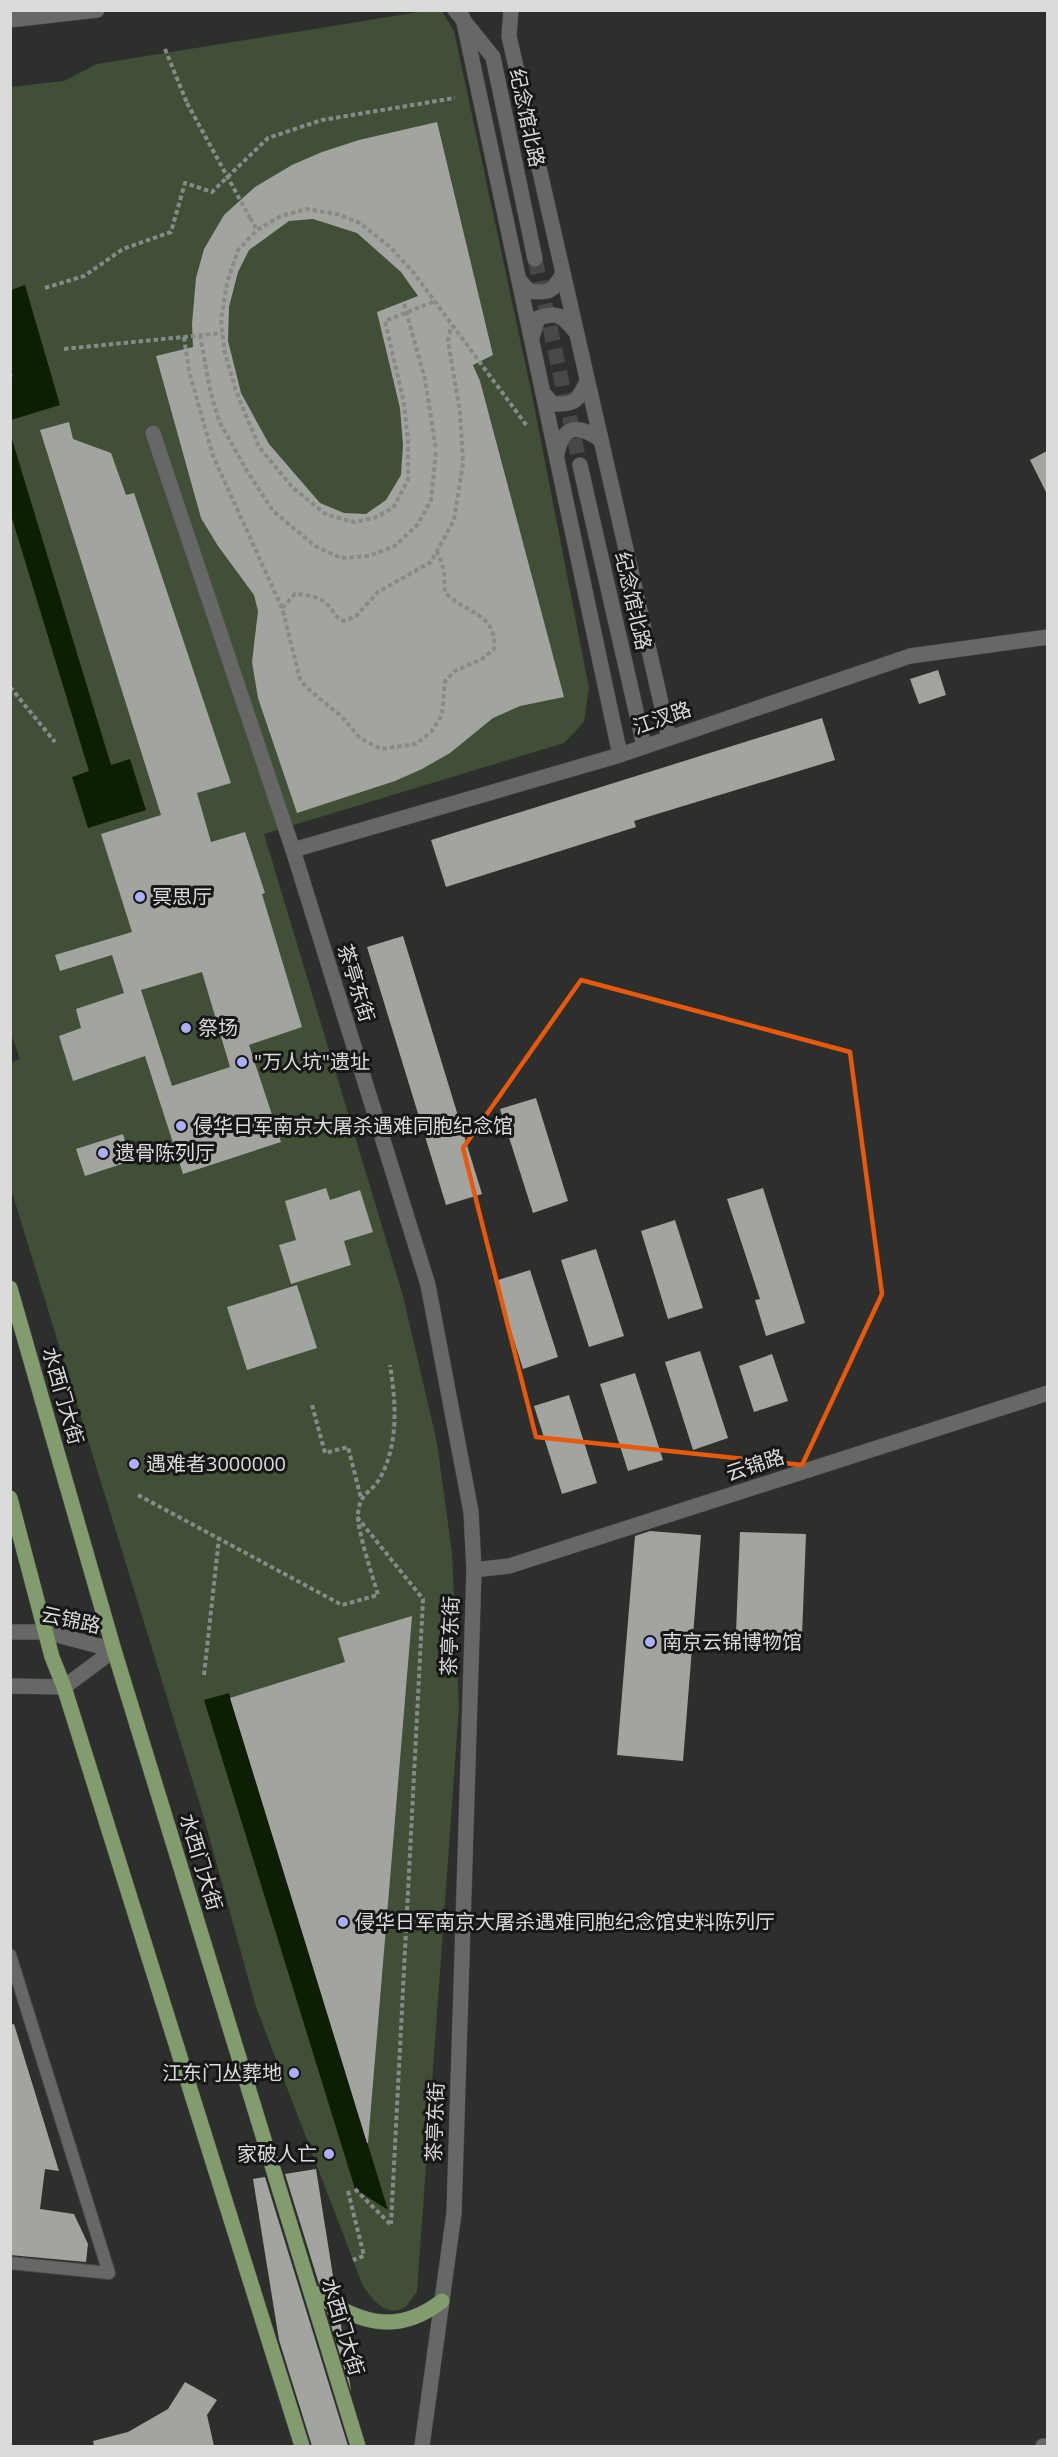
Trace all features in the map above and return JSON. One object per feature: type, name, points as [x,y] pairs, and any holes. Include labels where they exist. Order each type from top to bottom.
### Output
[{"type":"main road","name":"水西门大街","points":[[10,1288],[114,1650],[358,2446]]},
{"type":"main road","points":[[10,1498],[46,1632],[302,2446]]},
{"type":"main road","points":[[311,2291],[348,2314],[376,2322],[400,2322],[425,2315],[442,2301]]},
{"type":"street","points":[[10,20],[97,10]]},
{"type":"street","points":[[509,10],[509,36],[669,738]]},
{"type":"street","name":"纪念馆北路","points":[[493,57],[509,10]]},
{"type":"street","points":[[459,14],[532,338],[620,755]]},
{"type":"street","name":"纪念馆北路","points":[[459,14],[493,57],[535,259]]},
{"type":"street","points":[[519,280],[529,291],[545,293],[553,289],[563,274]]},
{"type":"street","points":[[532,338],[538,318],[555,314],[564,317],[577,333]]},
{"type":"street","points":[[543,393],[553,404],[568,404],[580,398],[586,381]]},
{"type":"street","points":[[556,455],[559,442],[565,433],[577,429],[586,429],[602,440]]},
{"type":"street","name":"茶亭东街","points":[[153,433],[293,850],[428,1285],[471,1512],[474,1570],[454,2213],[422,2446]]},
{"type":"street","name":"纪念馆北路","points":[[580,465],[644,746]]},
{"type":"street","name":"江汊路","points":[[293,850],[620,755],[910,656],[1047,637]]},
{"type":"street","name":"云锦路","points":[[474,1570],[509,1566],[1047,1393]]},
{"type":"street","name":"云锦路","points":[[10,1632],[46,1632],[114,1650]]},
{"type":"street","name":"云锦路","points":[[64,1688],[114,1650]]},
{"type":"street","points":[[10,1686],[64,1688]]},
{"type":"lane","points":[[10,1955],[109,2273],[10,2263]]},
{"type":"path","points":[[165,49],[188,103],[257,230]]},
{"type":"path","points":[[45,288],[84,276],[123,249],[171,232],[185,183],[212,192],[268,138],[322,120],[455,98]]},
{"type":"path","points":[[433,302],[385,321],[404,403],[408,442],[408,480],[393,508],[374,518],[354,522],[327,515],[293,488],[259,447],[236,392],[224,349],[221,319],[227,283],[238,250],[257,230],[281,216],[306,209],[337,214],[360,223],[390,247],[413,272],[527,426]]},
{"type":"path","points":[[200,335],[210,390],[219,421],[273,512],[315,546],[341,558],[369,556],[394,546],[418,524],[431,500],[436,450],[425,380],[404,304]]},
{"type":"path","points":[[282,608],[295,594],[315,597],[327,604],[335,617],[344,621],[356,616],[378,592],[431,562],[454,520],[462,463],[460,412],[448,341],[451,325]]},
{"type":"path","points":[[64,349],[222,333]]},
{"type":"path","points":[[181,337],[213,456],[282,608],[300,679],[306,687],[342,717],[360,738],[381,749],[416,744],[431,732],[442,715],[446,681],[455,671],[482,659],[494,649],[495,636],[483,617],[454,602],[445,592],[444,570],[437,551]]},
{"type":"path","points":[[10,687],[55,741]]},
{"type":"path","points":[[361,1498],[377,1484],[390,1455],[394,1417],[390,1365]]},
{"type":"path","points":[[138,1495],[342,1605],[378,1595],[357,1517],[361,1498],[348,1447],[326,1453],[312,1405]]},
{"type":"path","points":[[355,2188],[391,2224],[423,1599],[357,1517]]},
{"type":"path","points":[[204,1675],[219,1538]]},
{"type":"path","points":[[348,2191],[364,2256],[353,2260]]},
{"type":"highlighted area","points":[[581,980],[850,1052],[882,1294],[802,1465],[536,1437],[463,1148]]},
{"type":"shaded area","name":"侵华日军南京大屠杀遇难同胞纪念馆","points":[[425,11],[442,11],[454,31],[532,395],[589,688],[584,722],[564,743],[264,834],[403,1296],[437,1443],[452,1553],[459,1707],[417,2292],[405,2307],[392,2311],[381,2306],[363,2286],[256,2007],[204,1818],[11,1189],[11,1063],[20,1059],[11,1033],[11,87],[64,81],[97,64]]},
{"type":"shaded area","points":[[25,285],[60,405],[11,420],[11,377],[13,376],[10,366],[11,290]]},
{"type":"shaded area","points":[[11,436],[111,765],[130,759],[146,810],[88,828],[72,777],[89,771],[11,515]]},
{"type":"shaded area","points":[[229,1693],[388,2210],[355,2189],[204,1700]]},
{"type":"building","points":[[437,122],[493,355],[473,365],[480,381],[564,697],[520,706],[493,718],[450,753],[395,781],[297,813],[258,698],[252,662],[258,611],[254,595],[218,546],[201,518],[156,356],[193,347],[192,324],[196,278],[204,249],[224,215],[255,187],[292,165],[359,140]],"holes":[[[313,219],[357,233],[401,272],[418,296],[377,312],[400,408],[403,445],[401,475],[386,500],[366,514],[344,513],[320,503],[269,444],[241,393],[228,341],[229,307],[238,272],[249,250],[289,221]]]},
{"type":"building","points":[[69,422],[73,439],[111,453],[126,495],[134,493],[231,783],[197,793],[211,842],[245,832],[265,893],[262,894],[302,1027],[249,1045],[281,1142],[183,1174],[145,1056],[73,1081],[59,1036],[81,1028],[76,1009],[124,993],[112,955],[60,971],[55,955],[132,932],[101,834],[161,815],[40,430]],"holes":[[[202,972],[230,1067],[172,1086],[141,990]]]},
{"type":"building","points":[[1047,451],[1047,494],[1030,460]]},
{"type":"building","points":[[938,670],[946,695],[919,704],[910,679]]},
{"type":"building","points":[[822,718],[835,760],[634,821],[636,827],[446,887],[431,840]]},
{"type":"building","points":[[403,936],[482,1194],[446,1205],[367,947]]},
{"type":"building","points":[[536,1098],[568,1201],[533,1213],[500,1109]]},
{"type":"building","name":"遗骨陈列厅","points":[[123,1134],[131,1161],[85,1176],[76,1149]]},
{"type":"building","points":[[326,1188],[330,1200],[360,1190],[373,1232],[344,1241],[351,1265],[291,1284],[279,1245],[296,1240],[285,1201]]},
{"type":"building","points":[[763,1188],[805,1323],[766,1336],[755,1300],[760,1299],[727,1199]]},
{"type":"building","points":[[675,1220],[703,1308],[668,1319],[641,1231]]},
{"type":"building","points":[[596,1249],[624,1336],[589,1347],[561,1260]]},
{"type":"building","points":[[530,1270],[558,1357],[523,1369],[495,1281]]},
{"type":"building","points":[[297,1285],[317,1348],[247,1370],[227,1307]]},
{"type":"building","points":[[700,1351],[728,1438],[693,1450],[665,1362]]},
{"type":"building","points":[[772,1354],[788,1401],[754,1412],[739,1366]]},
{"type":"building","points":[[635,1373],[663,1460],[628,1471],[600,1384]]},
{"type":"building","points":[[569,1395],[597,1483],[562,1494],[534,1406]]},
{"type":"building","points":[[650,1531],[701,1535],[683,1761],[617,1755],[635,1536]]},
{"type":"building","points":[[740,1532],[806,1534],[802,1636],[736,1633]]},
{"type":"building","name":"侵华日军南京大屠杀遇难同胞纪念馆史料陈列厅","points":[[412,1616],[367,2143],[230,1698],[345,1662],[338,1638]]},
{"type":"building","points":[[14,2024],[59,2171],[45,2169],[40,2209],[74,2214],[88,2244],[86,2262],[10,2255],[10,2025]]},
{"type":"building","points":[[316,2169],[336,2295],[319,2284],[285,2174]]},
{"type":"building","points":[[265,2177],[348,2446],[312,2446],[279,2340],[253,2179]]},
{"type":"building","points":[[327,2312],[340,2319],[351,2391]]},
{"type":"building","points":[[185,2382],[217,2400],[207,2415],[214,2446],[94,2446],[93,2441],[128,2432],[168,2409]]},
{"type":"tunnel","points":[[535,259],[580,465]]},
{"type":"place","name":"冥思厅","points":[[140,897]]},
{"type":"place","name":"祭场","points":[[186,1028]]},
{"type":"place","name":"\"万人坑\"遗址","points":[[242,1062]]},
{"type":"place","name":"侵华日军南京大屠杀遇难同胞纪念馆","points":[[181,1126]]},
{"type":"place","name":"遗骨陈列厅","points":[[103,1153]]},
{"type":"place","name":"遇难者3000000","points":[[134,1464]]},
{"type":"place","name":"南京云锦博物馆","points":[[650,1642]]},
{"type":"place","name":"侵华日军南京大屠杀遇难同胞纪念馆史料陈列厅","points":[[343,1922]]},
{"type":"place","name":"江东门丛葬地","points":[[294,2073]]},
{"type":"place","name":"家破人亡","points":[[329,2154]]}]
